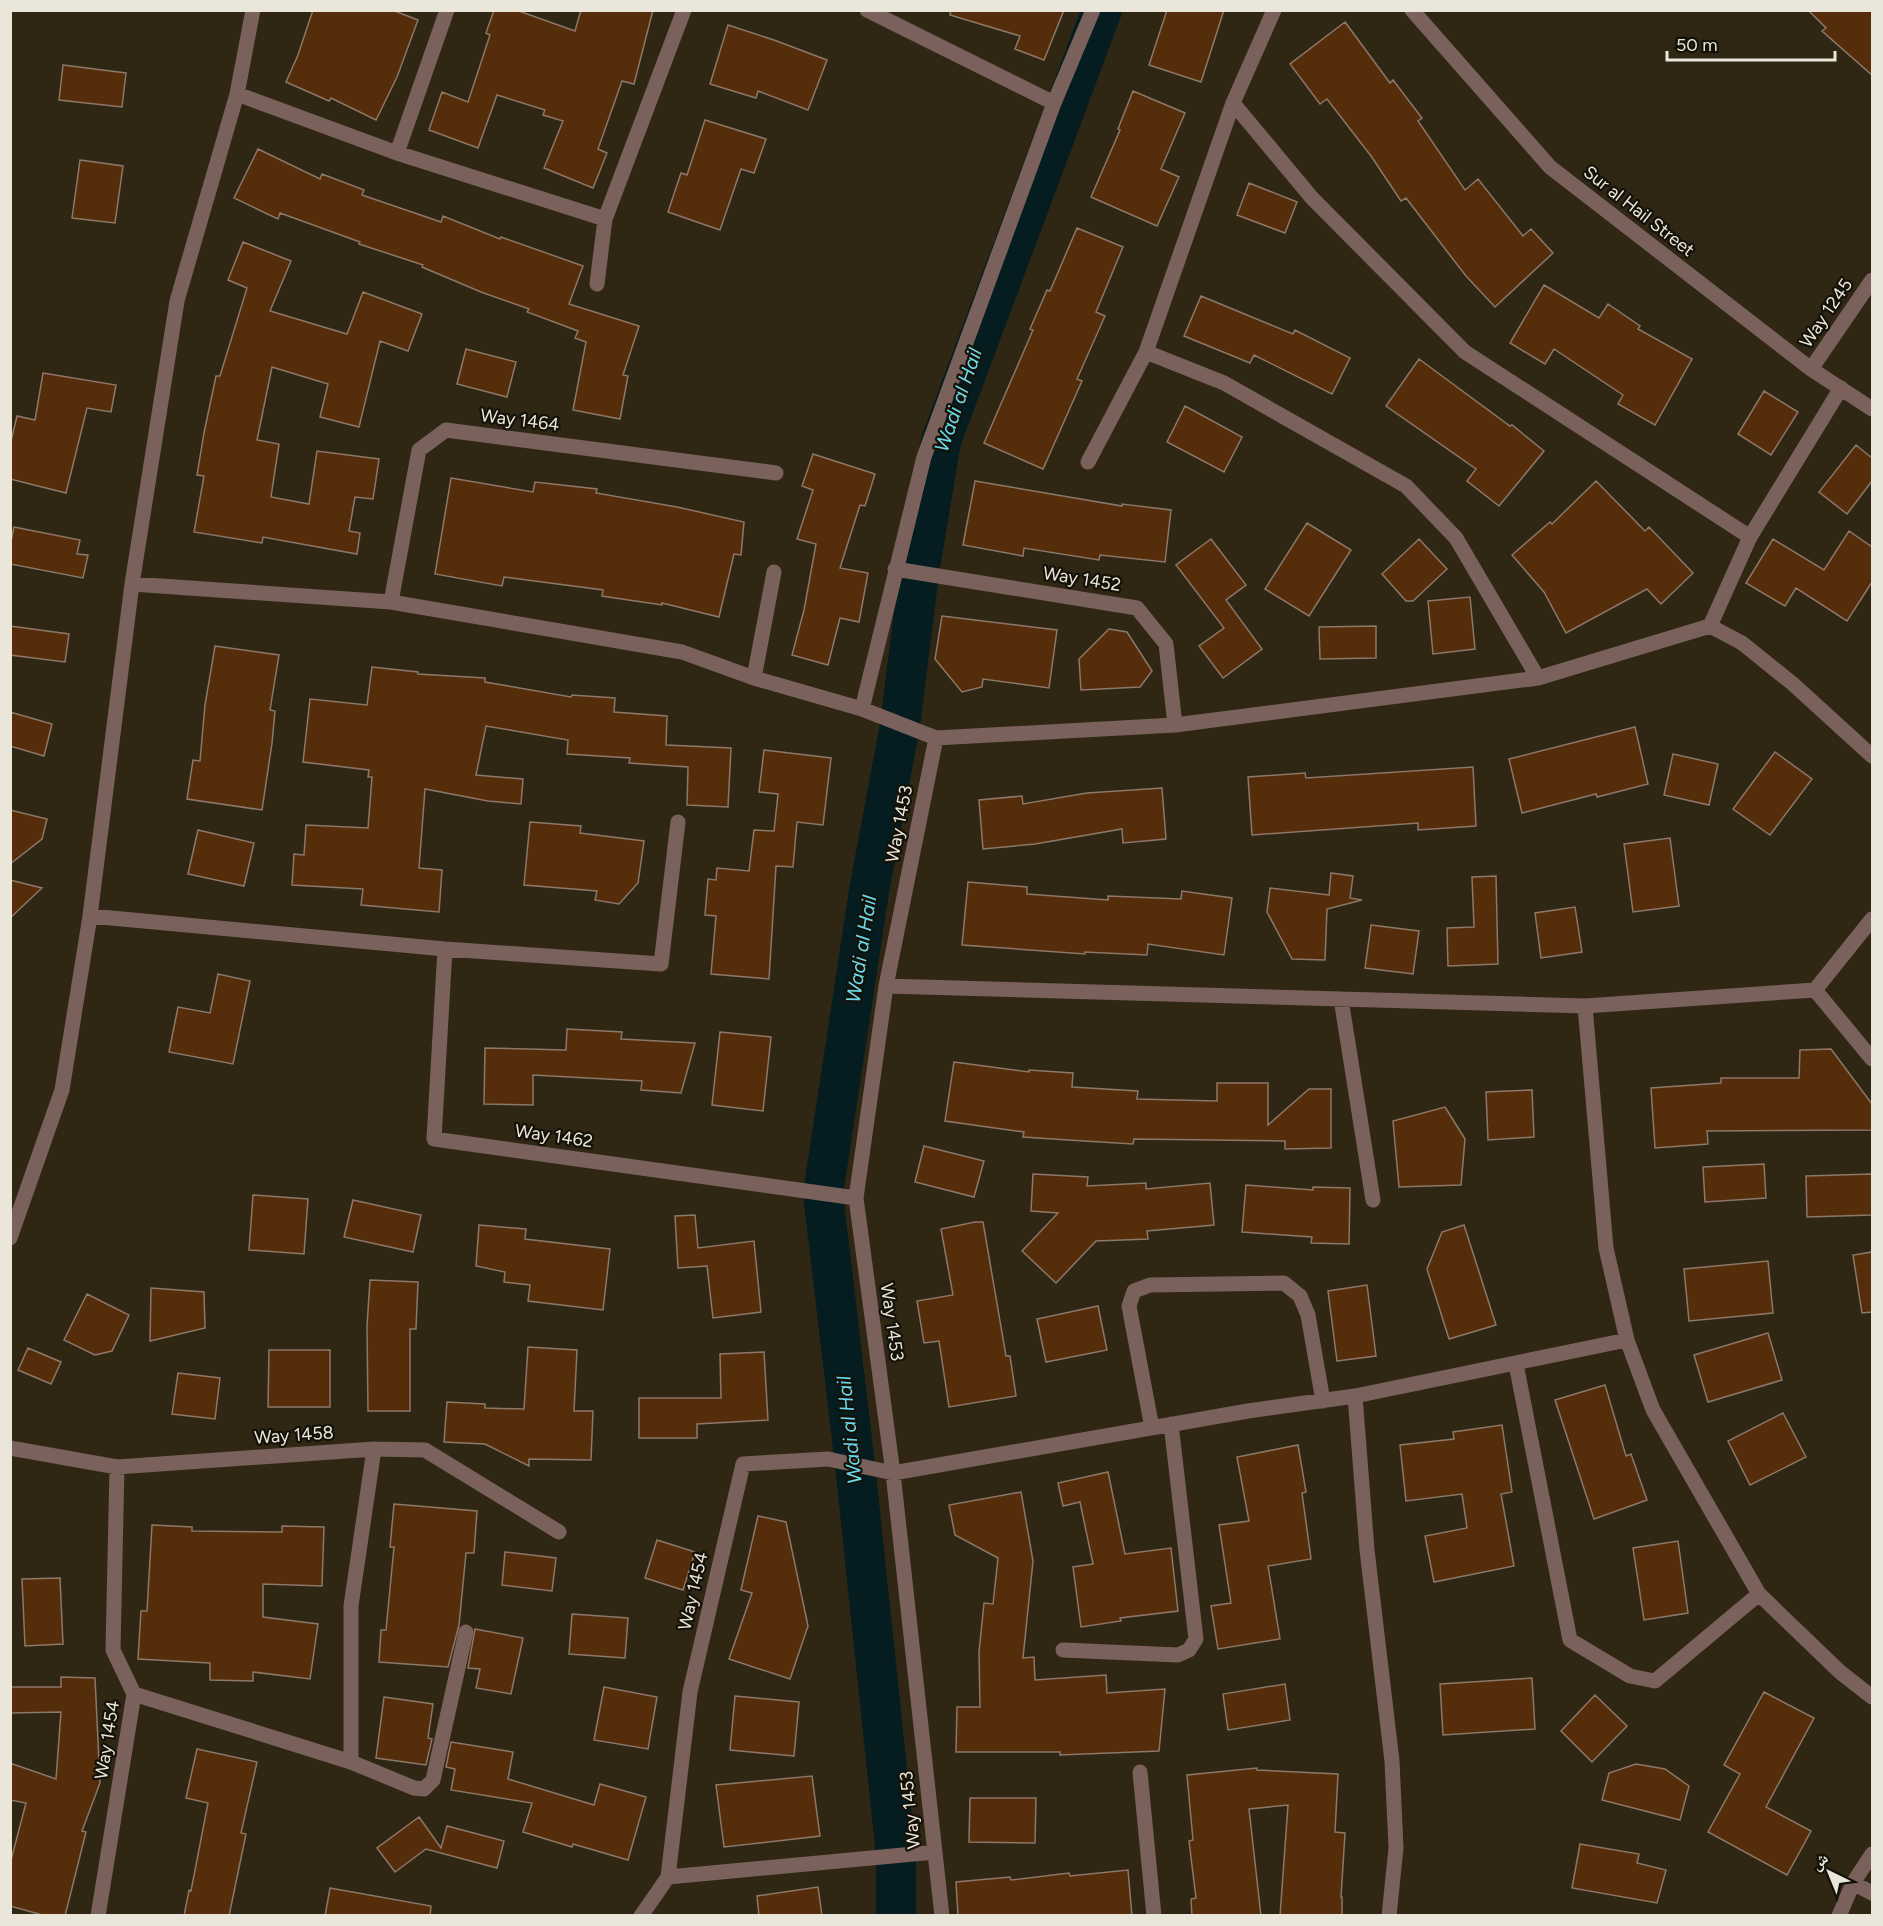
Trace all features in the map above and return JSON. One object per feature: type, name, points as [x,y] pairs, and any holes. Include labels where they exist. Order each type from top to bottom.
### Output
[{"type":"street","points":[[10,1238],[62,1090],[90,916],[132,584],[177,301],[237,94],[253,10]]},
{"type":"street","points":[[397,153],[447,10]]},
{"type":"street","points":[[597,284],[605,219],[684,10]]},
{"type":"street","points":[[867,10],[1054,104]]},
{"type":"street","points":[[862,709],[924,457],[1054,104],[1093,10]]},
{"type":"street","points":[[1088,462],[1146,352],[1233,103],[1274,10]]},
{"type":"street","name":"Sur al Hail Street","points":[[1412,10],[1550,167],[1811,369],[1872,409]]},
{"type":"street","points":[[237,94],[397,153],[605,219]]},
{"type":"street","points":[[1233,103],[1312,198],[1465,352],[1750,537]]},
{"type":"street","name":"Way 1245","points":[[1811,369],[1872,280]]},
{"type":"street","points":[[1146,352],[1224,383],[1406,486],[1456,538],[1538,678]]},
{"type":"street","points":[[1710,626],[1750,537],[1841,388]]},
{"type":"street","name":"Way 1464","points":[[391,602],[419,450],[446,430],[776,473]]},
{"type":"street","name":"Way 1452","points":[[895,569],[1137,608],[1166,644],[1175,725]]},
{"type":"street","points":[[754,678],[774,572]]},
{"type":"street","points":[[132,584],[391,602],[682,652],[754,678],[862,709],[936,738],[1175,725],[1538,678],[1710,626],[1742,643],[1785,677],[1872,756]]},
{"type":"street","name":"Way 1453","points":[[936,738],[886,986],[856,1198],[893,1473],[942,1916]]},
{"type":"street","points":[[90,916],[445,949],[661,964],[678,822]]},
{"type":"street","points":[[886,986],[1585,1006],[1815,990],[1872,919]]},
{"type":"street","name":"Way 1462","points":[[445,949],[434,1139],[856,1198]]},
{"type":"street","points":[[1815,990],[1872,1059]]},
{"type":"street","points":[[1341,999],[1373,1200]]},
{"type":"street","points":[[1585,1006],[1606,1248],[1627,1340],[1653,1410],[1759,1594],[1840,1672],[1872,1697]]},
{"type":"street","points":[[1152,1428],[1129,1306],[1134,1291],[1150,1285],[1284,1283],[1300,1296],[1308,1315],[1323,1401]]},
{"type":"street","points":[[893,1473],[1171,1424],[1355,1396],[1627,1340]]},
{"type":"street","points":[[1516,1364],[1570,1640],[1630,1676],[1655,1681],[1759,1594]]},
{"type":"street","points":[[1355,1396],[1367,1550],[1392,1761],[1396,1848],[1389,1916]]},
{"type":"street","points":[[1063,1650],[1178,1655],[1189,1650],[1196,1640],[1171,1424]]},
{"type":"street","name":"Way 1458","points":[[10,1448],[117,1467],[374,1449],[425,1450],[559,1532]]},
{"type":"street","points":[[351,1762],[351,1606],[374,1449]]},
{"type":"street","name":"Way 1454","points":[[641,1916],[668,1877],[690,1692],[743,1464],[828,1459],[893,1473]]},
{"type":"street","name":"Way 1454","points":[[98,1916],[134,1694],[113,1650],[117,1467]]},
{"type":"street","points":[[134,1694],[351,1762],[414,1788],[424,1789],[433,1780],[466,1632]]},
{"type":"street","points":[[1140,1772],[1154,1916]]},
{"type":"street","points":[[668,1877],[935,1852]]},
{"type":"street","points":[[1839,1916],[1853,1883],[1872,1854]]},
{"type":"street","points":[[1853,1883],[1872,1893]]},
{"type":"building","points":[[313,10],[392,10],[418,20],[397,77],[376,120],[331,98],[329,101],[286,82]]},
{"type":"building","points":[[494,10],[516,10],[575,31],[581,10],[653,10],[634,84],[622,81],[598,149],[607,153],[593,188],[544,168],[563,121],[543,115],[545,110],[497,95],[478,148],[429,130],[442,92],[468,102],[490,35],[486,33]]},
{"type":"building","points":[[951,10],[1064,10],[1044,60],[1015,49],[1020,36],[950,15]]},
{"type":"building","points":[[1167,10],[1224,10],[1201,82],[1149,65]]},
{"type":"building","points":[[1808,10],[1872,10],[1872,75],[1822,31],[1826,28]]},
{"type":"building","points":[[1345,22],[1390,83],[1393,80],[1422,118],[1418,121],[1465,190],[1478,179],[1523,236],[1531,229],[1553,253],[1495,307],[1466,276],[1406,198],[1401,201],[1371,156],[1327,99],[1320,104],[1290,64]]},
{"type":"building","points":[[728,25],[827,60],[808,110],[758,91],[756,98],[710,84]]},
{"type":"building","points":[[63,65],[126,73],[122,107],[59,100]]},
{"type":"building","points":[[1133,91],[1185,113],[1161,169],[1179,177],[1157,226],[1091,197],[1120,130],[1118,129]]},
{"type":"building","points":[[705,120],[766,139],[754,173],[741,169],[720,230],[668,212],[681,173],[687,175]]},
{"type":"building","points":[[258,149],[320,179],[322,174],[364,190],[362,195],[441,222],[443,216],[500,239],[501,237],[583,266],[569,304],[639,326],[623,375],[628,376],[620,419],[573,410],[586,342],[575,338],[578,331],[527,312],[529,309],[481,292],[422,267],[423,265],[359,244],[360,242],[280,213],[278,219],[234,198]]},
{"type":"building","points":[[80,160],[123,166],[115,223],[72,218]]},
{"type":"building","points":[[1249,183],[1297,202],[1285,233],[1237,215]]},
{"type":"building","points":[[1077,228],[1123,247],[1096,312],[1105,316],[1077,379],[1082,381],[1043,469],[984,443],[1033,330],[1030,329],[1047,290],[1050,291]]},
{"type":"building","points":[[243,242],[291,261],[270,311],[347,334],[363,292],[422,314],[408,351],[380,341],[359,427],[320,417],[328,384],[272,367],[257,440],[279,444],[271,497],[309,504],[317,451],[379,459],[373,499],[355,497],[349,531],[360,533],[357,554],[263,537],[262,543],[194,532],[204,476],[197,475],[216,376],[220,376],[247,288],[228,280]]},
{"type":"building","points":[[1544,285],[1599,318],[1608,304],[1640,326],[1638,329],[1692,359],[1655,425],[1618,404],[1623,395],[1554,349],[1545,364],[1510,343]]},
{"type":"building","points":[[1201,296],[1293,334],[1295,330],[1350,358],[1332,394],[1254,355],[1250,363],[1184,336]]},
{"type":"building","points":[[466,349],[516,362],[507,397],[457,384]]},
{"type":"building","points":[[1419,359],[1510,426],[1512,425],[1544,451],[1499,506],[1467,481],[1476,469],[1386,406]]},
{"type":"building","points":[[43,373],[116,385],[111,412],[87,408],[66,493],[10,479],[10,445],[17,416],[35,420]]},
{"type":"building","points":[[1764,391],[1798,412],[1771,455],[1738,434]]},
{"type":"building","points":[[1185,406],[1242,437],[1224,472],[1167,442]]},
{"type":"building","points":[[1856,445],[1872,458],[1872,481],[1847,514],[1819,492]]},
{"type":"building","points":[[813,454],[875,474],[865,506],[860,505],[840,568],[868,573],[859,622],[840,618],[828,665],[792,655],[804,610],[816,544],[797,539],[813,490],[802,486]]},
{"type":"building","points":[[451,478],[533,492],[535,482],[597,489],[596,493],[677,507],[744,522],[741,555],[734,554],[719,617],[662,603],[662,605],[602,596],[603,590],[504,577],[502,586],[435,574]]},
{"type":"building","points":[[975,481],[1122,506],[1122,504],[1171,510],[1165,562],[1100,555],[1099,560],[1024,548],[1023,556],[963,545]]},
{"type":"building","points":[[1596,481],[1645,531],[1649,527],[1693,573],[1661,604],[1647,589],[1566,633],[1544,592],[1512,555],[1550,522],[1552,524]]},
{"type":"building","points":[[1307,523],[1351,550],[1309,616],[1265,589]]},
{"type":"building","points":[[14,527],[80,540],[77,554],[88,555],[83,578],[10,564],[10,546]]},
{"type":"building","points":[[1849,531],[1872,547],[1872,582],[1847,621],[1796,588],[1785,606],[1746,583],[1773,539],[1824,570]]},
{"type":"building","points":[[1211,539],[1246,585],[1226,600],[1262,649],[1223,678],[1199,646],[1224,628],[1176,565]]},
{"type":"building","points":[[1419,539],[1447,569],[1413,601],[1406,601],[1382,574]]},
{"type":"building","points":[[1470,597],[1475,649],[1433,654],[1428,601]]},
{"type":"building","points":[[942,616],[1057,630],[1049,688],[983,679],[982,687],[962,692],[935,659]]},
{"type":"building","points":[[10,626],[69,634],[65,662],[10,655]]},
{"type":"building","points":[[1376,626],[1376,658],[1320,659],[1319,627]]},
{"type":"building","points":[[1109,629],[1127,632],[1152,671],[1140,687],[1081,690],[1079,659]]},
{"type":"building","points":[[215,646],[279,655],[270,710],[275,711],[262,810],[187,799],[193,760],[200,761],[205,705]]},
{"type":"building","points":[[372,667],[418,672],[418,674],[485,678],[485,682],[571,697],[572,695],[615,698],[614,712],[667,716],[666,745],[731,748],[728,807],[687,805],[688,767],[629,763],[630,758],[567,754],[568,740],[486,726],[476,775],[523,779],[521,804],[488,801],[425,789],[419,868],[442,870],[439,912],[361,905],[363,889],[292,885],[294,854],[304,855],[306,825],[368,828],[372,777],[368,777],[369,770],[303,762],[310,699],[367,705]]},
{"type":"building","points":[[10,712],[52,724],[44,756],[10,746]]},
{"type":"building","points":[[1635,727],[1648,784],[1597,797],[1596,794],[1522,813],[1509,759]]},
{"type":"building","points":[[764,750],[831,758],[823,825],[797,822],[793,867],[776,866],[769,979],[711,974],[716,916],[705,915],[708,879],[716,880],[717,868],[749,871],[754,830],[774,831],[778,794],[759,792]]},
{"type":"building","points":[[1775,752],[1812,779],[1770,835],[1733,809]]},
{"type":"building","points":[[1673,754],[1718,764],[1709,805],[1664,795]]},
{"type":"building","points":[[1473,767],[1476,826],[1418,830],[1418,823],[1252,835],[1248,777],[1305,773],[1306,778]]},
{"type":"building","points":[[1162,788],[1166,839],[1123,843],[1122,829],[1035,844],[983,849],[979,800],[1022,796],[1023,804],[1087,793]]},
{"type":"building","points":[[10,810],[47,819],[42,839],[10,864]]},
{"type":"building","points":[[530,822],[581,826],[580,833],[644,841],[638,883],[619,904],[595,900],[597,891],[524,885]]},
{"type":"building","points":[[198,830],[254,843],[244,886],[188,874]]},
{"type":"building","points":[[1670,838],[1679,906],[1633,912],[1624,844]]},
{"type":"building","points":[[1331,873],[1353,876],[1350,898],[1362,900],[1327,909],[1325,960],[1292,959],[1267,912],[1270,888],[1329,895]]},
{"type":"building","points":[[1496,876],[1498,964],[1448,966],[1447,928],[1474,927],[1472,877]]},
{"type":"building","points":[[10,880],[42,888],[10,918]]},
{"type":"building","points":[[968,882],[1027,887],[1027,894],[1108,900],[1108,896],[1181,899],[1182,891],[1232,898],[1224,955],[1148,944],[1147,955],[1085,952],[1085,954],[962,945]]},
{"type":"building","points":[[1575,907],[1582,952],[1541,958],[1535,913]]},
{"type":"building","points":[[1371,925],[1419,931],[1413,974],[1365,968]]},
{"type":"building","points":[[218,974],[250,981],[233,1064],[169,1052],[178,1007],[210,1013]]},
{"type":"building","points":[[567,1029],[622,1032],[621,1039],[695,1043],[681,1093],[641,1090],[642,1081],[533,1075],[533,1105],[484,1104],[485,1048],[566,1050]]},
{"type":"building","points":[[720,1032],[771,1037],[763,1111],[712,1105]]},
{"type":"building","points":[[1831,1049],[1872,1104],[1872,1130],[1707,1131],[1708,1144],[1655,1148],[1651,1088],[1721,1083],[1721,1078],[1799,1078],[1800,1050]]},
{"type":"building","points":[[954,1062],[1029,1072],[1029,1070],[1073,1073],[1072,1087],[1138,1091],[1137,1099],[1217,1101],[1217,1083],[1268,1083],[1268,1125],[1309,1089],[1331,1089],[1331,1148],[1285,1149],[1285,1141],[1134,1139],[1133,1144],[1023,1137],[1024,1132],[945,1121]]},
{"type":"building","points":[[1532,1090],[1534,1137],[1488,1140],[1486,1092]]},
{"type":"building","points":[[1445,1107],[1465,1139],[1461,1185],[1399,1187],[1393,1121]]},
{"type":"building","points":[[924,1146],[984,1161],[974,1197],[915,1182]]},
{"type":"building","points":[[1764,1164],[1766,1198],[1705,1202],[1703,1167]]},
{"type":"building","points":[[1033,1174],[1088,1177],[1087,1186],[1146,1183],[1146,1189],[1210,1183],[1214,1225],[1147,1231],[1148,1239],[1096,1241],[1056,1283],[1022,1251],[1058,1213],[1031,1211]]},
{"type":"building","points":[[1872,1174],[1872,1215],[1807,1217],[1806,1176]]},
{"type":"building","points":[[1246,1185],[1313,1190],[1313,1187],[1350,1188],[1349,1244],[1311,1243],[1312,1237],[1242,1232]]},
{"type":"building","points":[[253,1195],[308,1199],[304,1254],[249,1250]]},
{"type":"building","points":[[353,1200],[421,1215],[413,1252],[344,1237]]},
{"type":"building","points":[[695,1215],[698,1248],[754,1241],[761,1312],[713,1318],[707,1266],[678,1268],[675,1216]]},
{"type":"building","points":[[983,1222],[1006,1356],[1010,1356],[1016,1396],[949,1407],[939,1341],[924,1343],[917,1301],[953,1295],[941,1229]]},
{"type":"building","points":[[479,1225],[526,1229],[525,1239],[610,1249],[603,1310],[528,1301],[530,1285],[504,1282],[505,1272],[476,1266]]},
{"type":"building","points":[[1464,1225],[1496,1325],[1449,1339],[1427,1269],[1442,1232]]},
{"type":"building","points":[[1872,1252],[1872,1312],[1862,1313],[1853,1255]]},
{"type":"building","points":[[1768,1261],[1773,1313],[1689,1321],[1684,1269]]},
{"type":"building","points":[[370,1280],[418,1282],[416,1329],[410,1329],[410,1411],[368,1411],[367,1326]]},
{"type":"building","points":[[1367,1285],[1376,1356],[1337,1361],[1328,1291]]},
{"type":"building","points":[[151,1288],[204,1292],[205,1328],[150,1341]]},
{"type":"building","points":[[87,1294],[129,1315],[112,1351],[95,1355],[64,1340]]},
{"type":"building","points":[[1098,1306],[1107,1350],[1046,1362],[1037,1319]]},
{"type":"building","points":[[1768,1333],[1782,1380],[1708,1402],[1694,1355]]},
{"type":"building","points":[[528,1347],[577,1350],[574,1411],[593,1411],[591,1460],[529,1459],[529,1466],[485,1444],[444,1442],[447,1402],[485,1404],[485,1408],[524,1409]]},
{"type":"building","points":[[28,1348],[61,1362],[51,1384],[18,1370]]},
{"type":"building","points":[[269,1350],[330,1350],[330,1407],[268,1407]]},
{"type":"building","points":[[764,1352],[768,1420],[697,1424],[697,1438],[639,1438],[639,1398],[721,1398],[720,1354]]},
{"type":"building","points":[[178,1373],[220,1378],[215,1419],[172,1414]]},
{"type":"building","points":[[1605,1385],[1626,1456],[1631,1454],[1647,1500],[1594,1519],[1555,1400]]},
{"type":"building","points":[[1783,1413],[1806,1457],[1750,1485],[1728,1441]]},
{"type":"building","points":[[1502,1425],[1512,1492],[1501,1494],[1514,1566],[1434,1582],[1425,1536],[1467,1528],[1462,1494],[1406,1501],[1400,1445],[1454,1439],[1453,1432]]},
{"type":"building","points":[[1298,1445],[1306,1492],[1302,1493],[1311,1559],[1268,1566],[1280,1639],[1218,1649],[1211,1606],[1231,1603],[1219,1525],[1249,1521],[1237,1457]]},
{"type":"building","points":[[1108,1472],[1125,1554],[1171,1548],[1178,1611],[1120,1618],[1121,1621],[1081,1627],[1073,1567],[1093,1564],[1080,1502],[1063,1506],[1058,1483]]},
{"type":"building","points":[[1021,1492],[1033,1561],[1023,1658],[1034,1657],[1035,1680],[1106,1675],[1107,1693],[1165,1689],[1159,1751],[1060,1755],[1060,1752],[956,1752],[957,1707],[980,1707],[979,1652],[984,1603],[993,1604],[998,1558],[955,1535],[949,1505]]},
{"type":"building","points":[[394,1504],[477,1511],[474,1553],[466,1553],[459,1625],[448,1667],[379,1662],[381,1630],[386,1630],[394,1547],[390,1547]]},
{"type":"building","points":[[758,1516],[786,1522],[808,1626],[790,1679],[729,1659],[752,1593],[741,1590]]},
{"type":"building","points":[[152,1525],[192,1527],[192,1531],[282,1532],[282,1526],[324,1527],[322,1586],[263,1584],[263,1617],[318,1624],[310,1679],[253,1672],[253,1681],[210,1680],[210,1663],[138,1659],[141,1611],[147,1611]]},
{"type":"building","points":[[657,1540],[695,1552],[683,1590],[645,1578]]},
{"type":"building","points":[[1678,1541],[1688,1613],[1644,1620],[1633,1548]]},
{"type":"building","points":[[505,1552],[556,1558],[552,1591],[502,1585]]},
{"type":"building","points":[[60,1578],[63,1644],[25,1646],[22,1579]]},
{"type":"building","points":[[572,1614],[628,1618],[625,1658],[569,1654]]},
{"type":"building","points":[[475,1629],[523,1638],[511,1694],[476,1688],[480,1669],[468,1668]]},
{"type":"building","points":[[61,1677],[95,1678],[100,1783],[82,1831],[86,1832],[65,1916],[46,1916],[10,1906],[10,1864],[26,1803],[10,1800],[10,1763],[56,1779],[61,1712],[10,1713],[10,1687],[61,1687]]},
{"type":"building","points":[[1532,1678],[1535,1729],[1443,1735],[1440,1684]]},
{"type":"building","points":[[1285,1684],[1290,1720],[1228,1730],[1223,1694]]},
{"type":"building","points":[[604,1687],[657,1697],[648,1749],[594,1740]]},
{"type":"building","points":[[1764,1692],[1814,1718],[1766,1807],[1811,1831],[1787,1875],[1708,1832],[1740,1774],[1724,1765]]},
{"type":"building","points":[[1595,1695],[1627,1726],[1592,1762],[1561,1731]]},
{"type":"building","points":[[735,1696],[799,1702],[794,1756],[730,1750]]},
{"type":"building","points":[[384,1697],[433,1704],[428,1738],[432,1739],[426,1765],[376,1758]]},
{"type":"building","points":[[451,1742],[513,1752],[508,1779],[594,1805],[600,1784],[646,1797],[628,1860],[573,1844],[572,1847],[523,1832],[532,1803],[451,1790],[455,1769],[446,1767]]},
{"type":"building","points":[[197,1749],[257,1762],[241,1833],[246,1834],[229,1916],[184,1916],[208,1803],[186,1798]]},
{"type":"building","points":[[1636,1764],[1665,1769],[1689,1786],[1680,1820],[1602,1800],[1609,1773]]},
{"type":"building","points":[[1257,1768],[1257,1770],[1338,1774],[1335,1832],[1345,1833],[1342,1916],[1280,1916],[1288,1805],[1249,1809],[1261,1916],[1192,1916],[1191,1899],[1196,1898],[1189,1841],[1193,1840],[1187,1775]]},
{"type":"building","points":[[812,1776],[820,1836],[724,1847],[716,1785]]},
{"type":"building","points":[[970,1798],[1036,1798],[1035,1843],[969,1842]]},
{"type":"building","points":[[419,1817],[441,1848],[447,1826],[504,1841],[497,1868],[426,1849],[395,1872],[377,1848]]},
{"type":"building","points":[[1580,1844],[1639,1854],[1637,1863],[1666,1870],[1657,1903],[1572,1888]]},
{"type":"building","points":[[1128,1870],[1132,1916],[958,1916],[956,1882],[1010,1877],[1011,1880],[1069,1873],[1070,1876]]},
{"type":"building","points":[[818,1887],[822,1916],[759,1916],[757,1896]]},
{"type":"building","points":[[330,1888],[431,1906],[430,1916],[325,1916]]},
{"type":"waterway","name":"Wadi al Hail","points":[[896,1916],[896,1855],[855,1465],[823,1194],[869,891],[900,725],[919,573],[941,441],[1102,10]]}]
